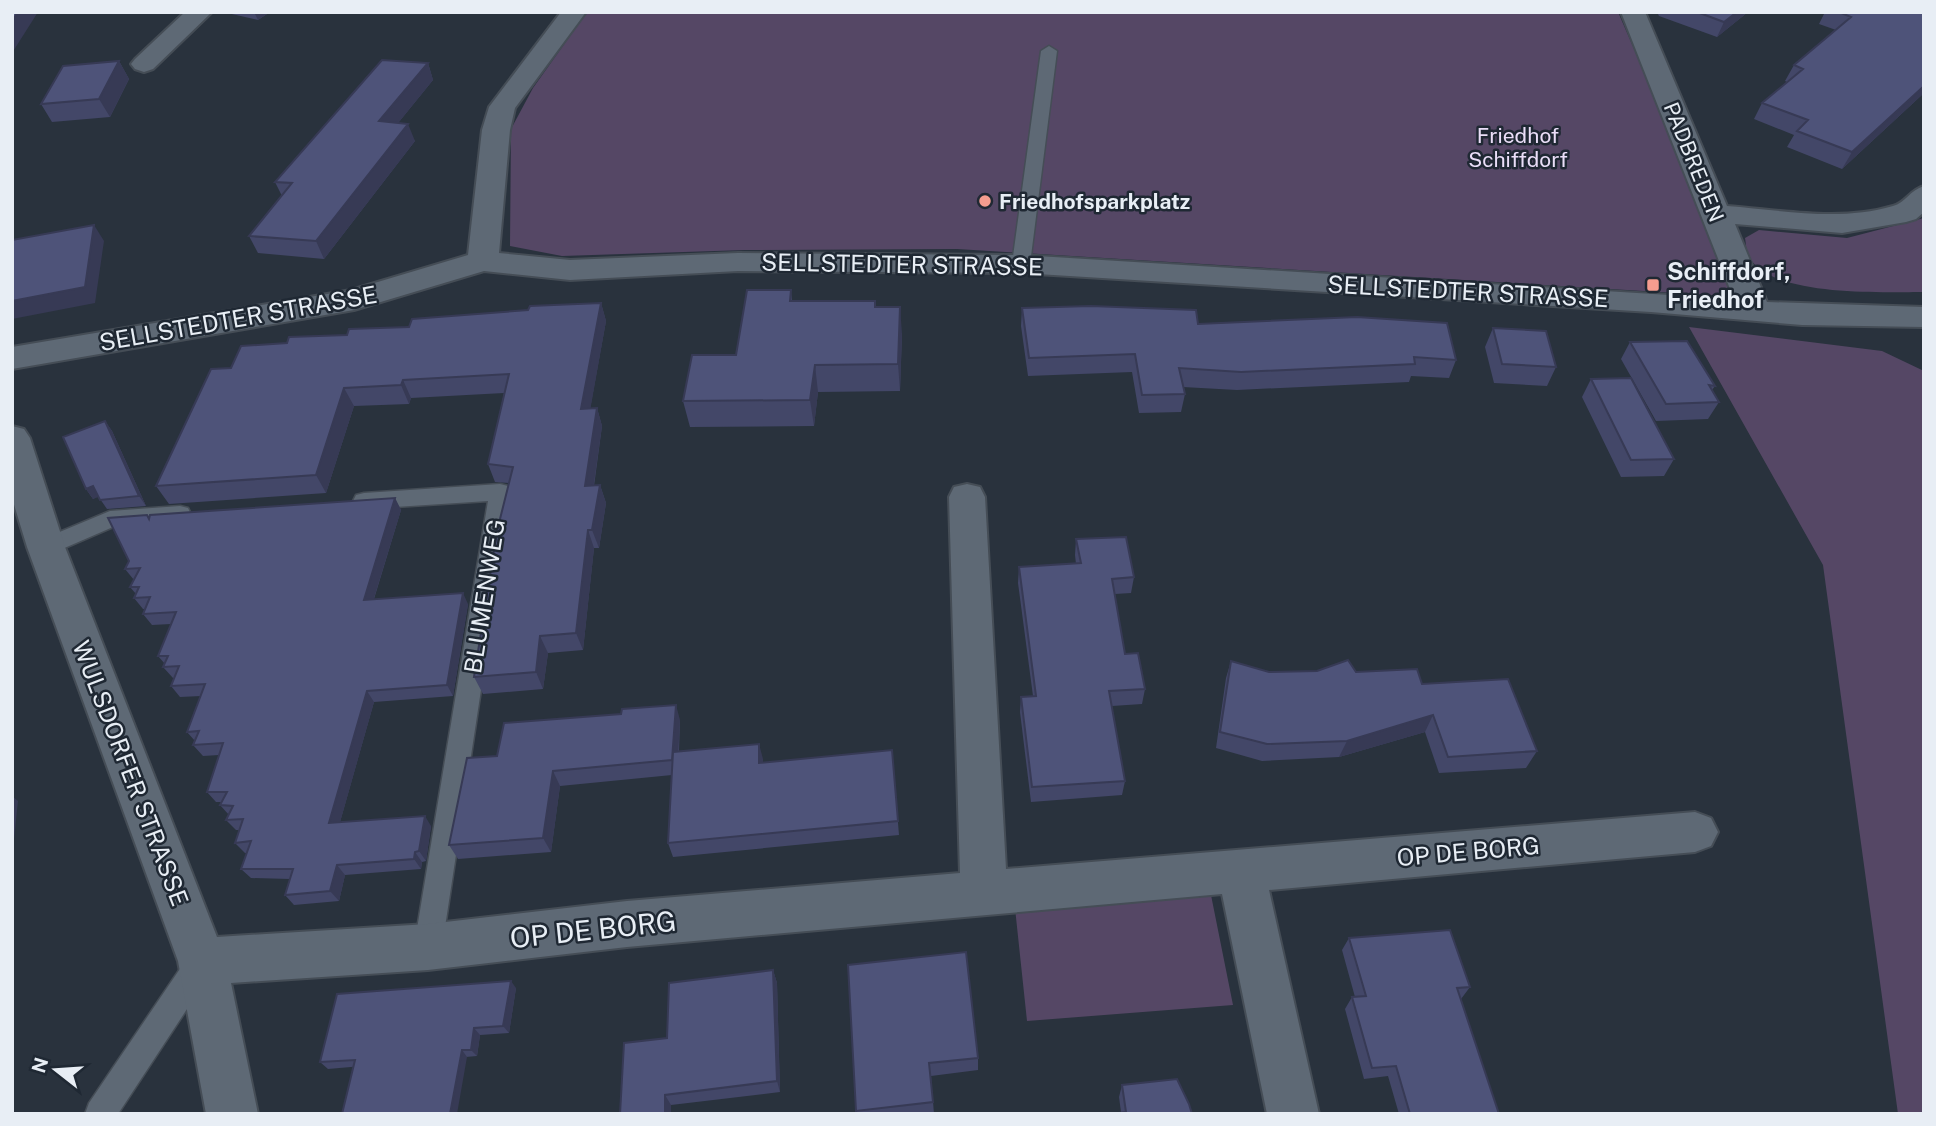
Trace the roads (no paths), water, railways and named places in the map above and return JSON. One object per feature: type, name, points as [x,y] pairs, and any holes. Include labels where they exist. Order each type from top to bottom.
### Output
[{"type":"street","points":[[144,64],[200,12]]},
{"type":"street","points":[[483,261],[496,130],[502,107],[574,12]]},
{"type":"street","name":"PADBREDEN","points":[[1633,12],[1755,311]]},
{"type":"street","points":[[1715,214],[1843,223],[1906,213],[1924,195]]},
{"type":"street","name":"SELLSTEDTER STRASSE","points":[[12,358],[354,300],[483,261],[570,270],[738,262],[1021,264],[1651,302],[1802,315],[1924,317]]},
{"type":"street","name":"SELLSTEDTER STRASSE","points":[[1802,315],[1924,338]]},
{"type":"street","name":"WULSDORFER STRASSE","points":[[12,438],[46,547],[202,961],[232,1114]]},
{"type":"street","points":[[967,497],[984,893]]},
{"type":"street","name":"OP DE BORG","points":[[202,961],[428,947],[627,924],[1695,832]]},
{"type":"street","points":[[1241,871],[1293,1114]]},
{"type":"lane","points":[[1021,264],[1049,51]]},
{"type":"lane","name":"BLUMENWEG","points":[[347,503],[500,492],[428,947]]},
{"type":"lane","points":[[46,547],[110,519],[208,512]]},
{"type":"lane","points":[[100,1114],[202,961]]},
{"type":"place","name":"Friedhofsparkplatz","points":[[985,201]]},
{"type":"place","name":"Schiffdorf, Friedhof","points":[[1653,285]]},
{"type":"park label","name":"Friedhof Schiffdorf","points":[[1518,147]]}]
